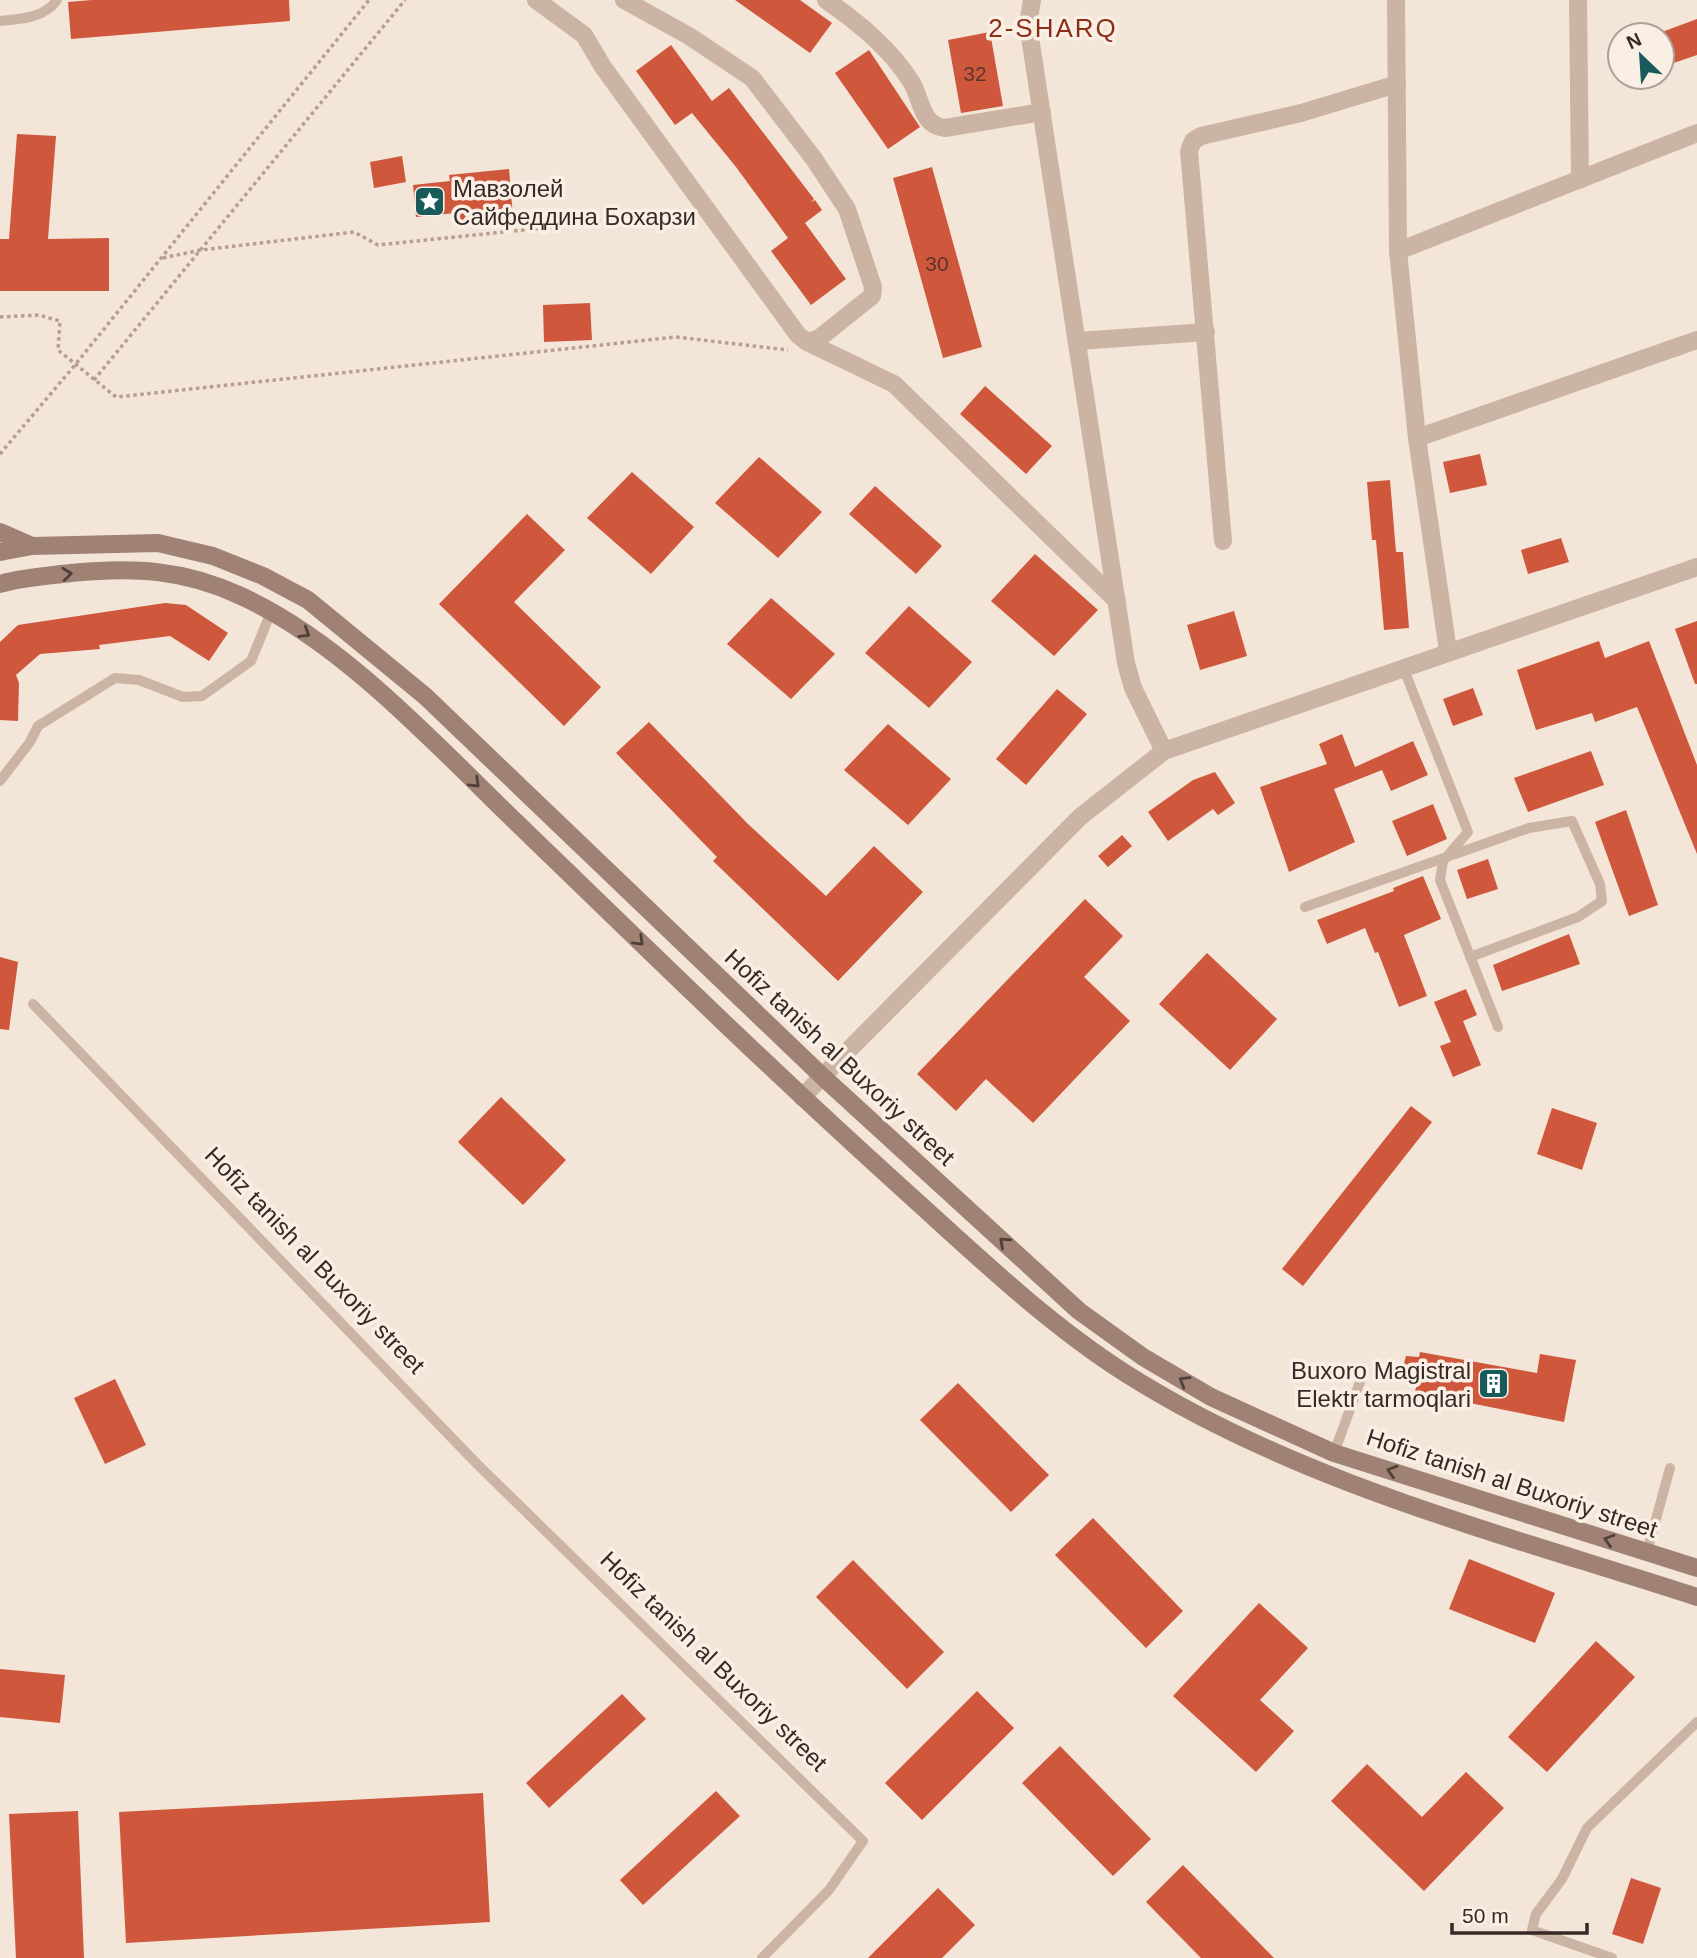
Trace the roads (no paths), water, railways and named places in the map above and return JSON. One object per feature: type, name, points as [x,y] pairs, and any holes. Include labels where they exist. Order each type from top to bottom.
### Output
[{"type":"main road","points":[[0,532],[32,546]]},
{"type":"main road","name":"Hofiz tanish al Buxoriy street","points":[[0,552],[32,546],[158,544],[213,556],[263,576],[307,600],[425,696],[823,1077],[1079,1311],[1143,1357],[1211,1397],[1334,1452],[1697,1568]]},
{"type":"main road","name":"Hofiz tanish al Buxoriy street","points":[[0,584],[17,579],[121,568],[164,572],[207,583],[271,612],[315,639],[405,716],[802,1097],[1039,1311],[1126,1374],[1273,1453],[1375,1492],[1697,1597]]},
{"type":"street","points":[[536,0],[584,35],[603,67],[798,335],[807,342],[894,384],[1117,601]]},
{"type":"street","points":[[624,0],[689,36],[752,78],[847,209],[873,287],[872,296],[818,339],[807,342]]},
{"type":"street","points":[[826,0],[855,21],[891,54],[913,85],[927,119],[934,127],[945,128],[1042,112]]},
{"type":"street","points":[[1019,0],[1028,24],[1117,601],[1133,688],[1164,751]]},
{"type":"street","points":[[1028,24],[1032,0]]},
{"type":"street","points":[[1396,0],[1398,251],[1417,438],[1448,651]]},
{"type":"street","points":[[1578,0],[1580,180]]},
{"type":"street","points":[[1223,541],[1189,151],[1192,141],[1397,84]]},
{"type":"street","points":[[1398,251],[1697,133]]},
{"type":"street","points":[[1078,341],[1206,332]]},
{"type":"street","points":[[1417,438],[1697,340]]},
{"type":"street","points":[[802,1097],[1080,817],[1164,751],[1697,566]]},
{"type":"lane","points":[[0,21],[34,16],[52,9],[57,0]]},
{"type":"lane","points":[[0,781],[30,742],[38,726],[115,678],[139,680],[183,697],[202,696],[251,661],[271,612]]},
{"type":"lane","points":[[1403,667],[1468,832],[1443,861],[1440,880],[1498,1027]]},
{"type":"lane","points":[[1305,907],[1443,861],[1529,828],[1572,821],[1600,884],[1602,901],[1578,917],[1470,957]]},
{"type":"lane","name":"Hofiz tanish al Buxoriy street","points":[[33,1004],[478,1465],[863,1841],[829,1889],[762,1958]]},
{"type":"lane","points":[[1334,1452],[1360,1382]]},
{"type":"lane","points":[[1647,1552],[1670,1468]]},
{"type":"lane","points":[[1612,1958],[1532,1930],[1536,1914],[1562,1879],[1587,1828],[1697,1722]]},
{"type":"place","name":"Мавзолей Сайфеддина Бохарзи","points":[[430,202]]},
{"type":"place","name":"Buxoro Magistral Elektr tarmoqlari","points":[[1494,1384]]},
{"type":"district","name":"2-SHARQ","points":[[1053,28]]}]
